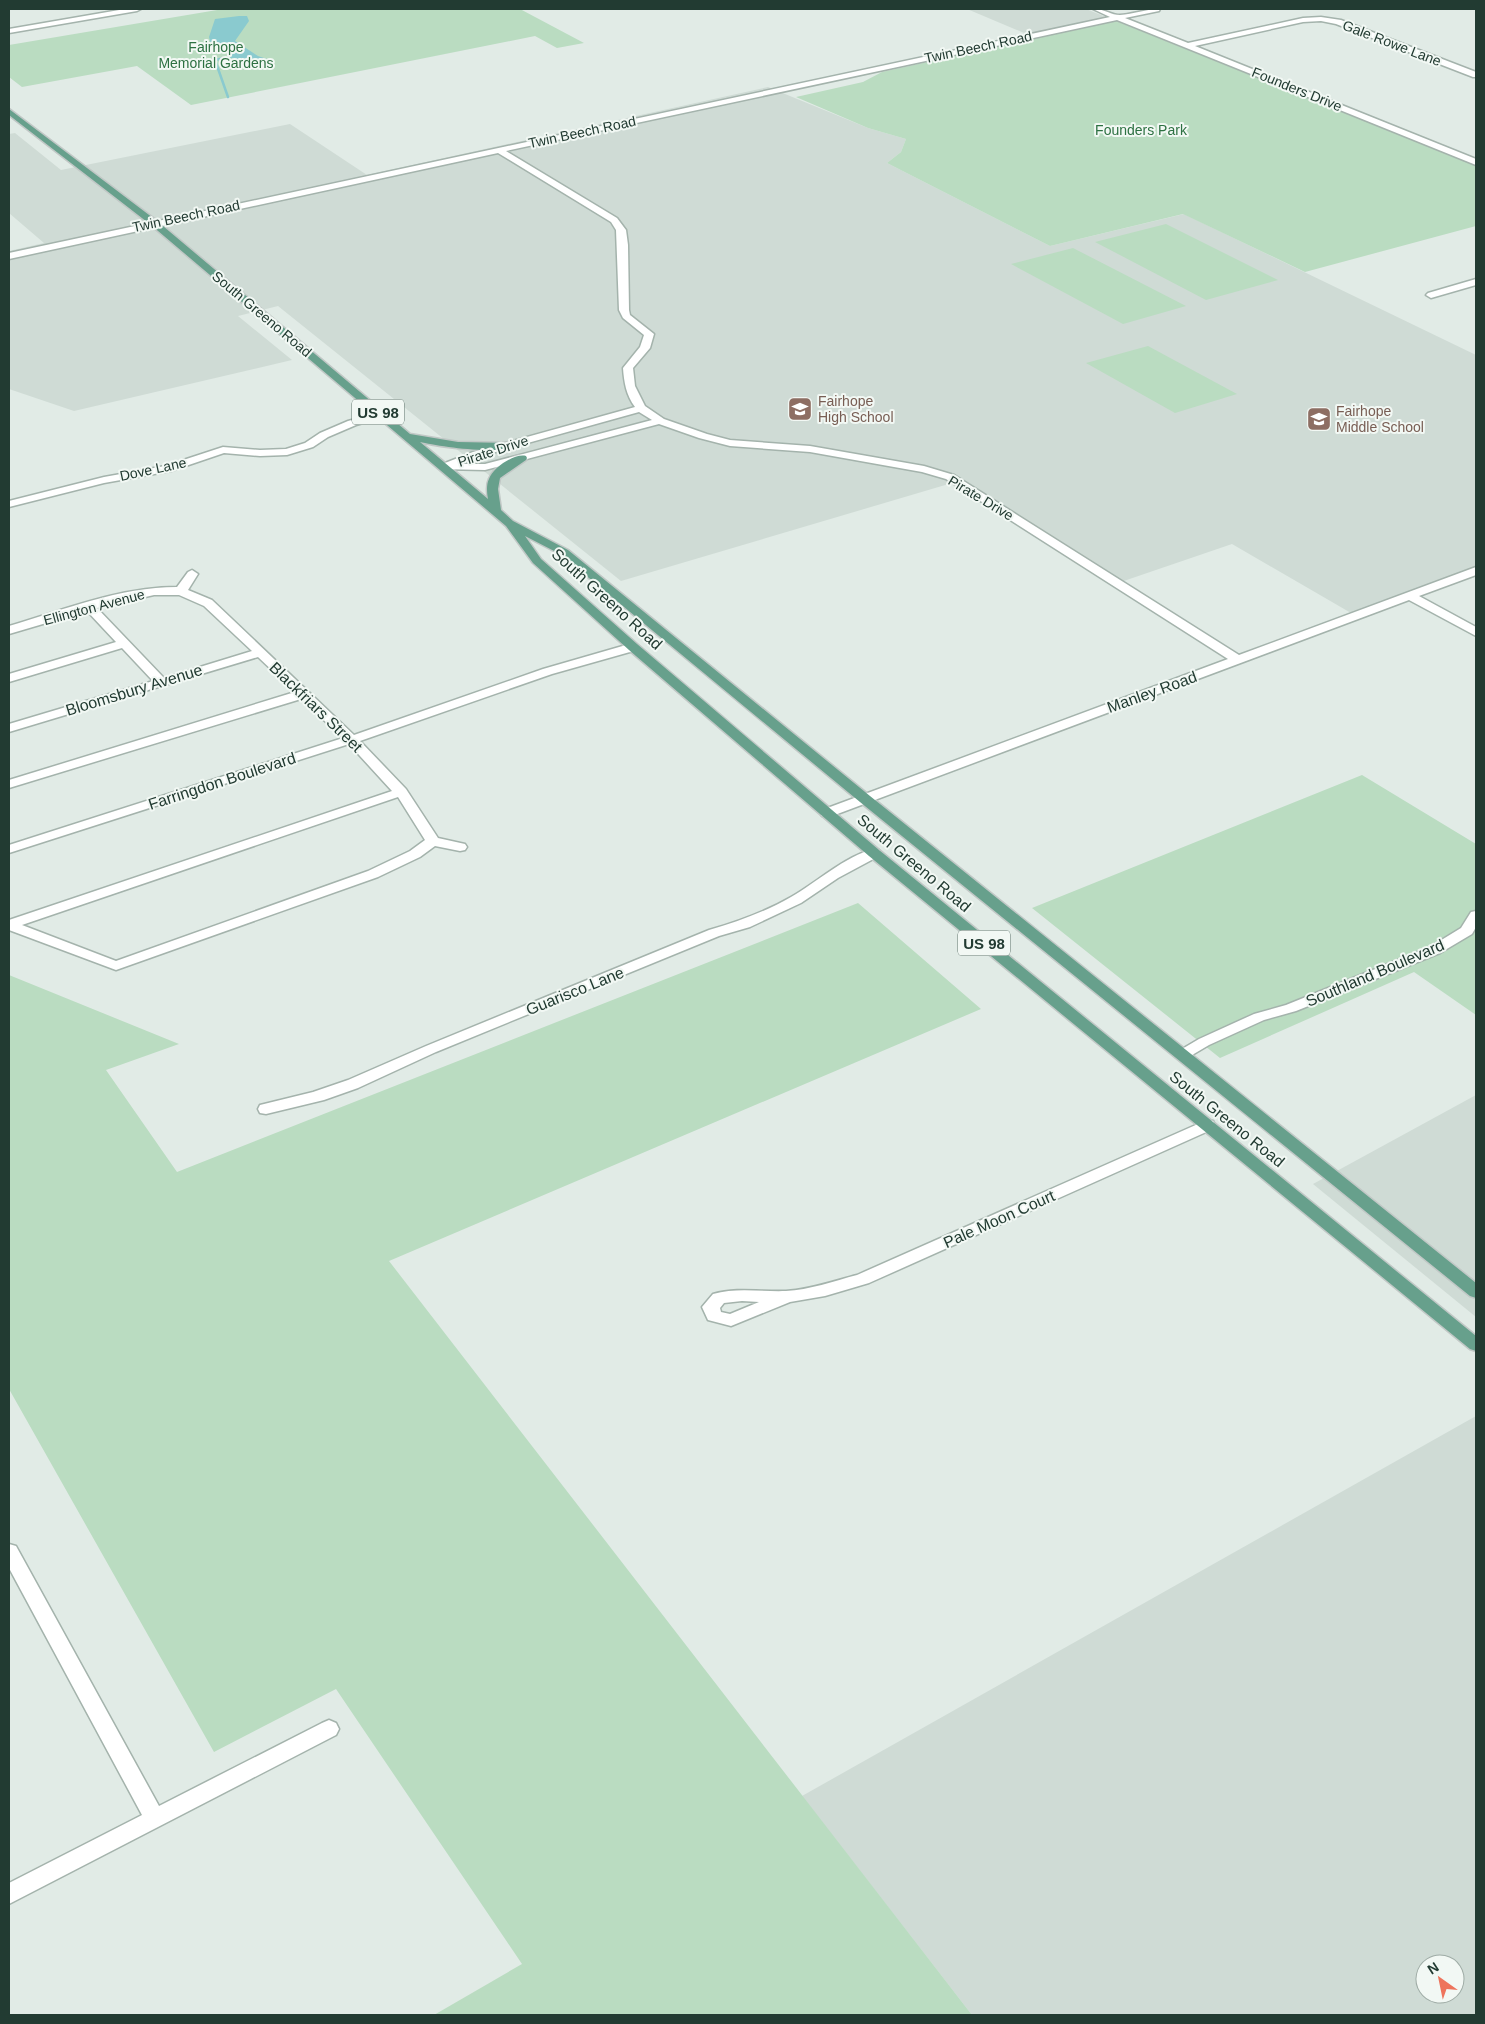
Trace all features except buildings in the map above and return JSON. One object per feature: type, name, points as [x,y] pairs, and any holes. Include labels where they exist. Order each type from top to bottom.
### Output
[{"type":"main road","name":"South Greeno Road","points":[[9,111],[154,223],[494,510],[509,522],[564,552],[865,799],[1476,1292]]},
{"type":"main road","points":[[408,437],[444,444],[482,448],[508,445]]},
{"type":"main road","points":[[494,510],[491,485],[493,478],[501,470],[522,458]]},
{"type":"main road","name":"South Greeno Road","points":[[509,522],[537,561],[633,647],[874,854],[1476,1345]]},
{"type":"street","points":[[9,32],[111,11],[137,9]]},
{"type":"street","name":"Founders Drive","points":[[1097,9],[1476,162]]},
{"type":"street","name":"Twin Beech Road","points":[[9,256],[154,223],[1156,9]]},
{"type":"street","points":[[1318,9],[1321,19]]},
{"type":"street","name":"Gale Rowe Lane","points":[[1188,45],[1303,20],[1321,19],[1338,22],[1476,74]]},
{"type":"street","name":"Pirate Drive","points":[[498,150],[614,220],[622,230],[624,310],[626,316],[649,334],[647,345],[628,368],[630,386],[635,400],[641,408],[660,421],[730,443],[810,449],[924,469],[950,478],[1238,660]]},
{"type":"street","points":[[1431,295],[1476,282]]},
{"type":"street","name":"Pirate Drive","points":[[444,467],[477,454],[641,408]]},
{"type":"street","name":"Dove Lane","points":[[9,504],[104,480],[167,469],[222,450],[260,453],[287,452],[309,445],[324,435],[352,423],[381,415]]},
{"type":"street","name":"Pirate Drive","points":[[444,467],[485,467],[660,421]]},
{"type":"street","name":"Manley Road","points":[[828,813],[1476,571]]},
{"type":"street","points":[[181,590],[192,574]]},
{"type":"street","name":"Ellington Avenue","points":[[9,630],[90,606],[154,591],[181,590]]},
{"type":"street","name":"Blackfriars Street","points":[[181,590],[208,603],[352,739],[401,792],[433,841]]},
{"type":"street","points":[[1410,596],[1476,632]]},
{"type":"street","points":[[90,606],[161,682]]},
{"type":"street","points":[[9,678],[124,644]]},
{"type":"street","name":"Farringdon Boulevard","points":[[9,849],[435,712],[456,709],[601,662],[633,647]]},
{"type":"street","name":"Bloomsbury Avenue","points":[[9,728],[259,653]]},
{"type":"street","points":[[9,784],[303,694]]},
{"type":"street","points":[[9,925],[401,792]]},
{"type":"street","points":[[9,925],[116,966],[373,874],[415,854],[433,841],[460,847]]},
{"type":"street","name":"Guarisco Lane","points":[[266,1109],[318,1096],[353,1084],[431,1049],[699,939],[744,924],[796,900],[833,875],[874,854]]},
{"type":"street","name":"Southland Boulevard","points":[[1182,1056],[1213,1049],[1292,1008],[1435,950],[1467,931],[1476,915]]},
{"type":"street","name":"Pale Moon Court","points":[[787,1297],[826,1290],[863,1279],[1207,1125]]},
{"type":"street","points":[[9,1551],[155,1819]]},
{"type":"street","points":[[9,1894],[329,1729]]},
{"type":"shaded area","points":[[967,9],[1086,9],[1116,21],[1036,38]]},
{"type":"shaded area","points":[[768,87],[868,128],[906,139],[901,152],[887,163],[1050,246],[1184,214],[1476,355],[1476,567],[1351,613],[1232,544],[1112,585],[952,483],[621,581],[278,306],[238,316],[292,360],[74,411],[9,389],[9,251],[44,243],[9,213],[9,134],[15,133],[61,170],[290,124],[367,175]]},
{"type":"shaded area","points":[[1476,1095],[1476,1317],[1313,1184]]},
{"type":"shaded area","points":[[1476,1416],[1476,2015],[972,2015],[802,1796]]},
{"type":"green space","name":"Fairhope Memorial Gardens","points":[[223,9],[520,9],[584,43],[557,48],[535,36],[191,105],[137,66],[22,87],[9,77],[9,45]]},
{"type":"green space","name":"Founders Park","points":[[1116,21],[1476,166],[1476,226],[1305,272],[1183,214],[1050,246],[887,163],[901,152],[906,139],[868,128],[796,97],[863,82],[882,72]]},
{"type":"green space","points":[[1166,224],[1278,280],[1206,300],[1095,242]]},
{"type":"green space","points":[[1073,248],[1186,306],[1123,324],[1011,264]]},
{"type":"green space","points":[[1148,346],[1237,394],[1175,413],[1086,363]]},
{"type":"green space","points":[[1362,775],[1476,844],[1476,1015],[1414,972],[1220,1058],[1032,908]]},
{"type":"green space","points":[[858,903],[981,1009],[389,1261],[972,2015],[434,2015],[522,1964],[336,1689],[214,1752],[9,1389],[9,975],[179,1044],[106,1070],[177,1172]]},
{"type":"water","points":[[247,16],[249,21],[235,41],[258,56],[267,59],[266,63],[255,65],[231,58],[229,56],[231,55],[211,44],[209,37],[215,19]]},
{"type":"waterway","points":[[228,97],[215,60],[230,57]]},
{"type":"place","name":"Fairhope High School","points":[[800,409]]},
{"type":"place","name":"Fairhope Middle School","points":[[1319,419]]}]
